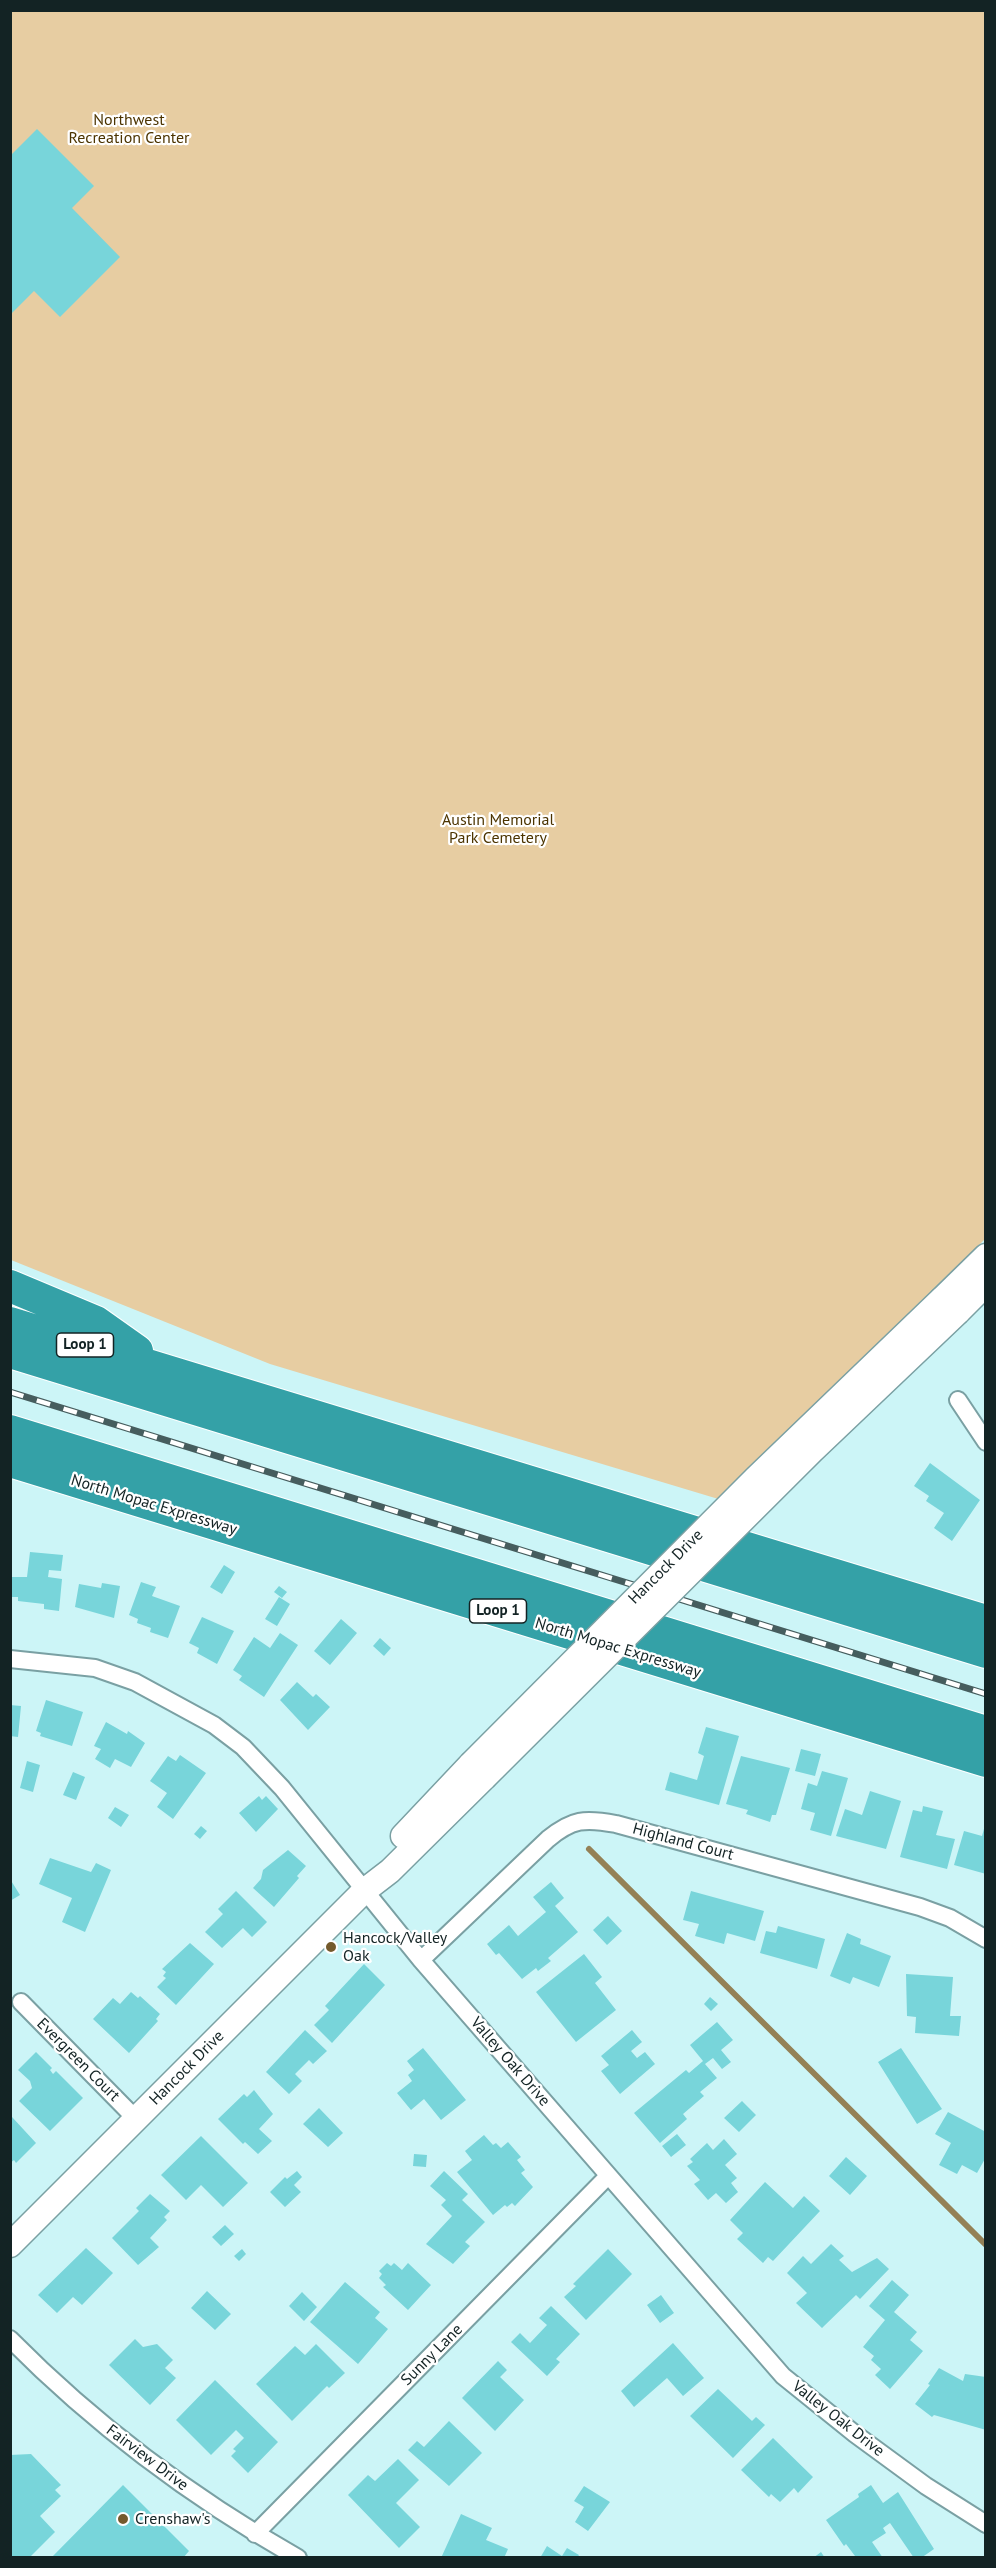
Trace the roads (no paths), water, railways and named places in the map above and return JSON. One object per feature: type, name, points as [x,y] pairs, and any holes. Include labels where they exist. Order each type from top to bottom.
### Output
[{"type":"highway","points":[[10,1286],[96,1322],[160,1366]]},
{"type":"highway","name":"Loop 1","points":[[10,1323],[160,1366],[986,1622]]},
{"type":"highway","points":[[10,1352],[986,1652]]},
{"type":"highway","points":[[10,1431],[986,1732]]},
{"type":"highway","name":"North Mopac Expressway","points":[[10,1461],[986,1761]]},
{"type":"street","name":"Hancock Drive","points":[[950,1305],[986,1256]]},
{"type":"street","name":"Hancock Drive","points":[[10,2244],[364,1892],[380,1860],[478,1771],[747,1486],[950,1305],[986,1284]]},
{"type":"street","points":[[958,1400],[986,1442]]},
{"type":"street","name":"Valley Oak Drive","points":[[10,1659],[95,1668],[135,1682],[214,1725],[243,1747],[282,1788],[421,1960],[783,2376],[855,2434],[926,2486],[986,2524]]},
{"type":"street","name":"Highland Court","points":[[421,1960],[548,1839],[562,1827],[580,1820],[616,1824],[920,1907],[950,1918],[986,1939]]},
{"type":"street","name":"Evergreen Court","points":[[21,2002],[136,2119]]},
{"type":"street","name":"Sunny Lane","points":[[255,2534],[608,2176]]},
{"type":"street","name":"Fairview Drive","points":[[10,2339],[61,2390],[121,2441],[255,2534],[298,2558]]},
{"type":"waterway","points":[[589,1849],[986,2245]]},
{"type":"railway","points":[[10,1392],[986,1694]]},
{"type":"place","name":"Hancock/Valley Oak","points":[[331,1947]]},
{"type":"place","name":"Crenshaw's","points":[[123,2519]]},
{"type":"park label","name":"Northwest Recreation Center","points":[[129,129]]},
{"type":"park label","name":"Austin Memorial Park Cemetery","points":[[498,829]]}]
